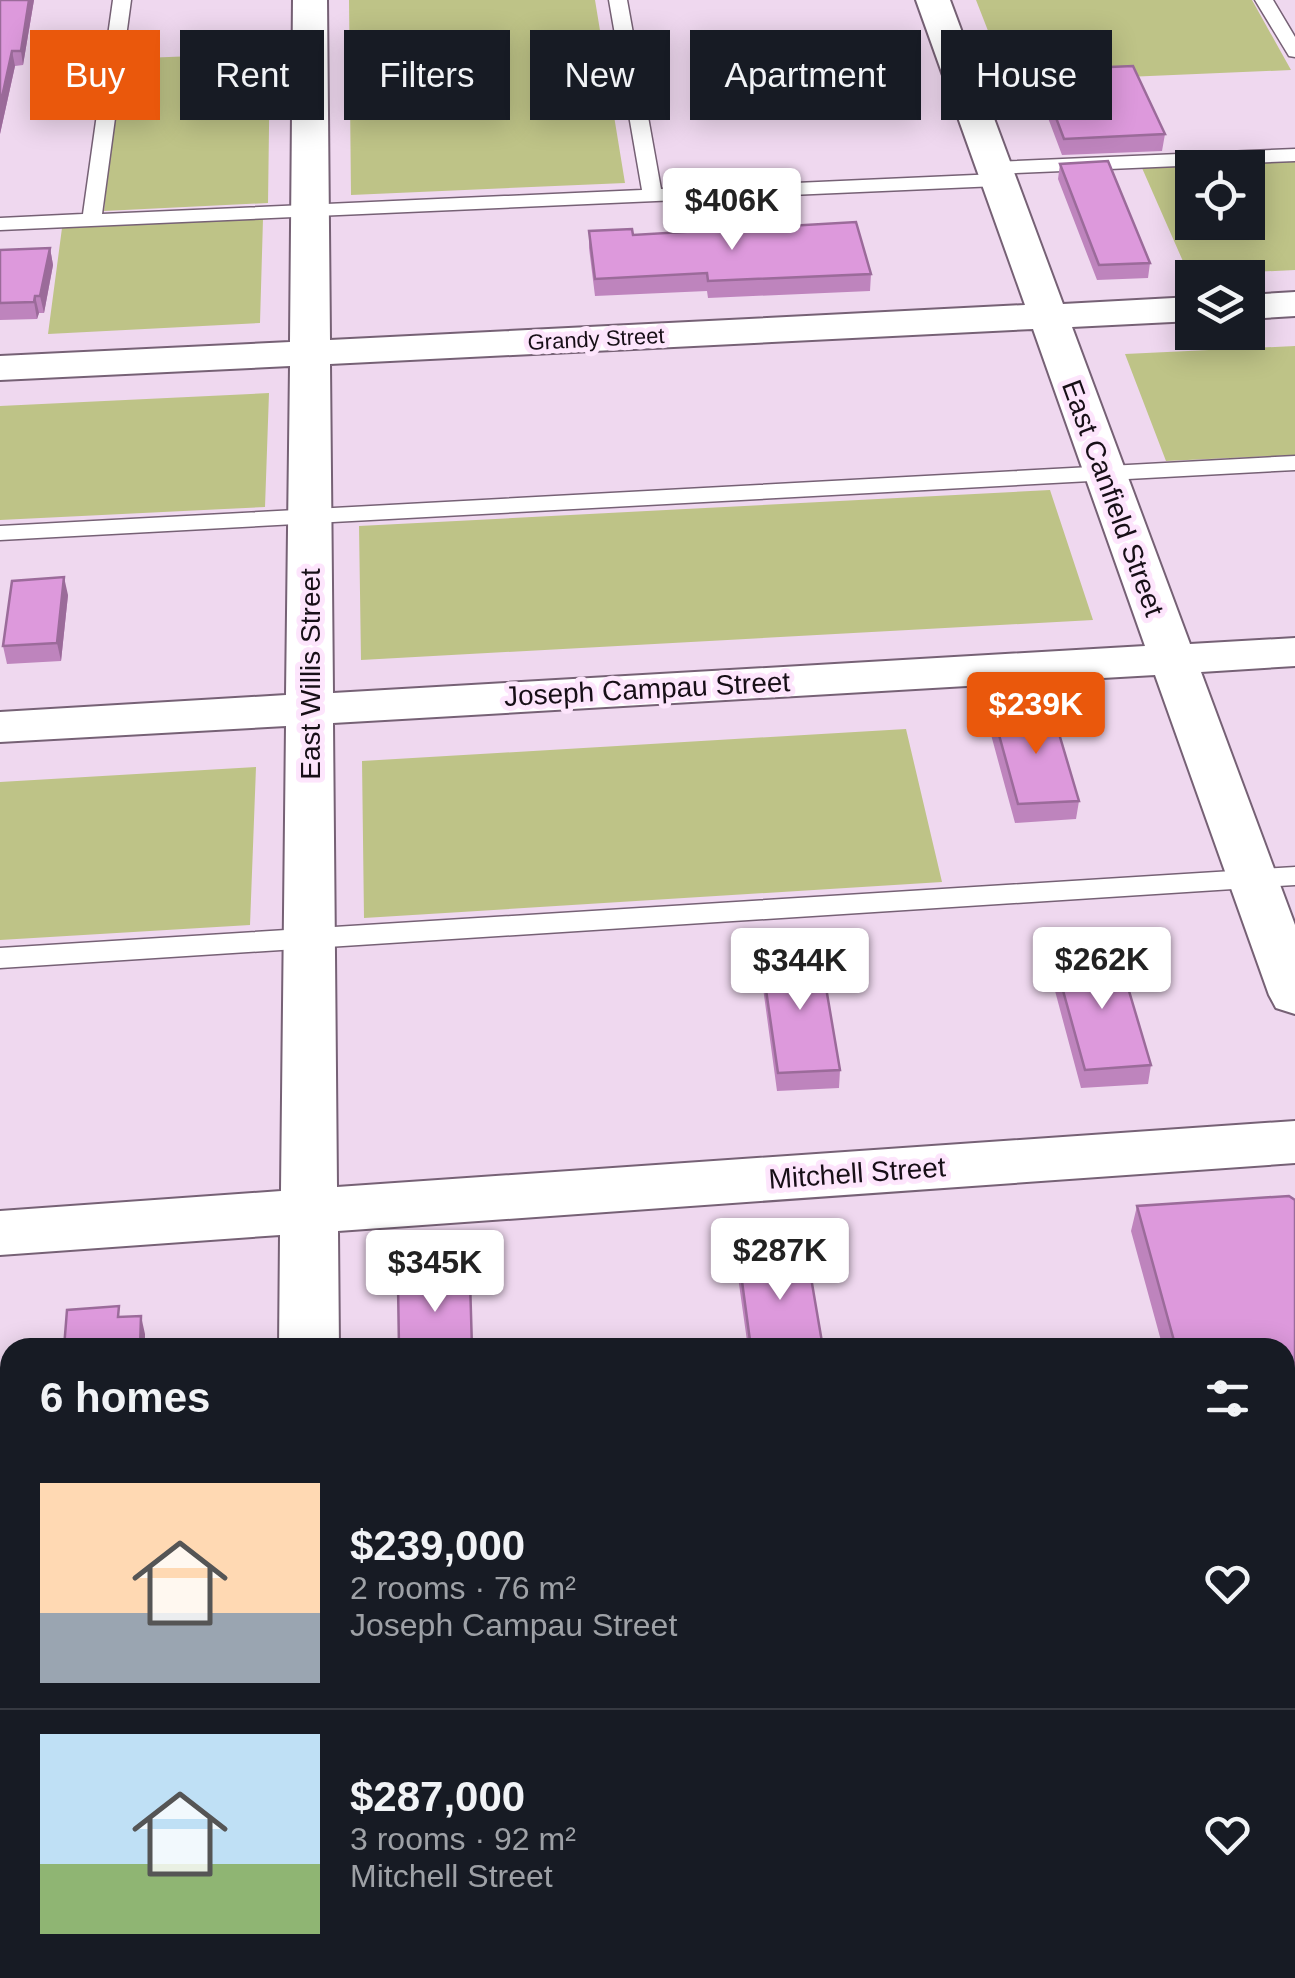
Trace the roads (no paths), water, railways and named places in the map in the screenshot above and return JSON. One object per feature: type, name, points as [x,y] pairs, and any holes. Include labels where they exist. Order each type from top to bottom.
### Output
[{"type":"street","name":"East Willis Street","points":[[309,1338],[310,0]]},
{"type":"street","name":"East Canfield Street","points":[[933,0],[1295,995]]},
{"type":"street","points":[[1265,305],[1295,304]]},
{"type":"street","name":"Grandy Street","points":[[0,368],[1175,310]]},
{"type":"street","name":"Joseph Campau Street","points":[[0,727],[1295,652]]},
{"type":"street","name":"Mitchell Street","points":[[0,1233],[1295,1142]]},
{"type":"lane","points":[[92,220],[122,0]]},
{"type":"lane","points":[[618,0],[652,194]]},
{"type":"lane","points":[[1264,0],[1295,52]]},
{"type":"lane","points":[[0,224],[652,194],[1295,155]]},
{"type":"lane","points":[[0,533],[1295,463]]},
{"type":"lane","points":[[0,958],[1295,876]]}]
